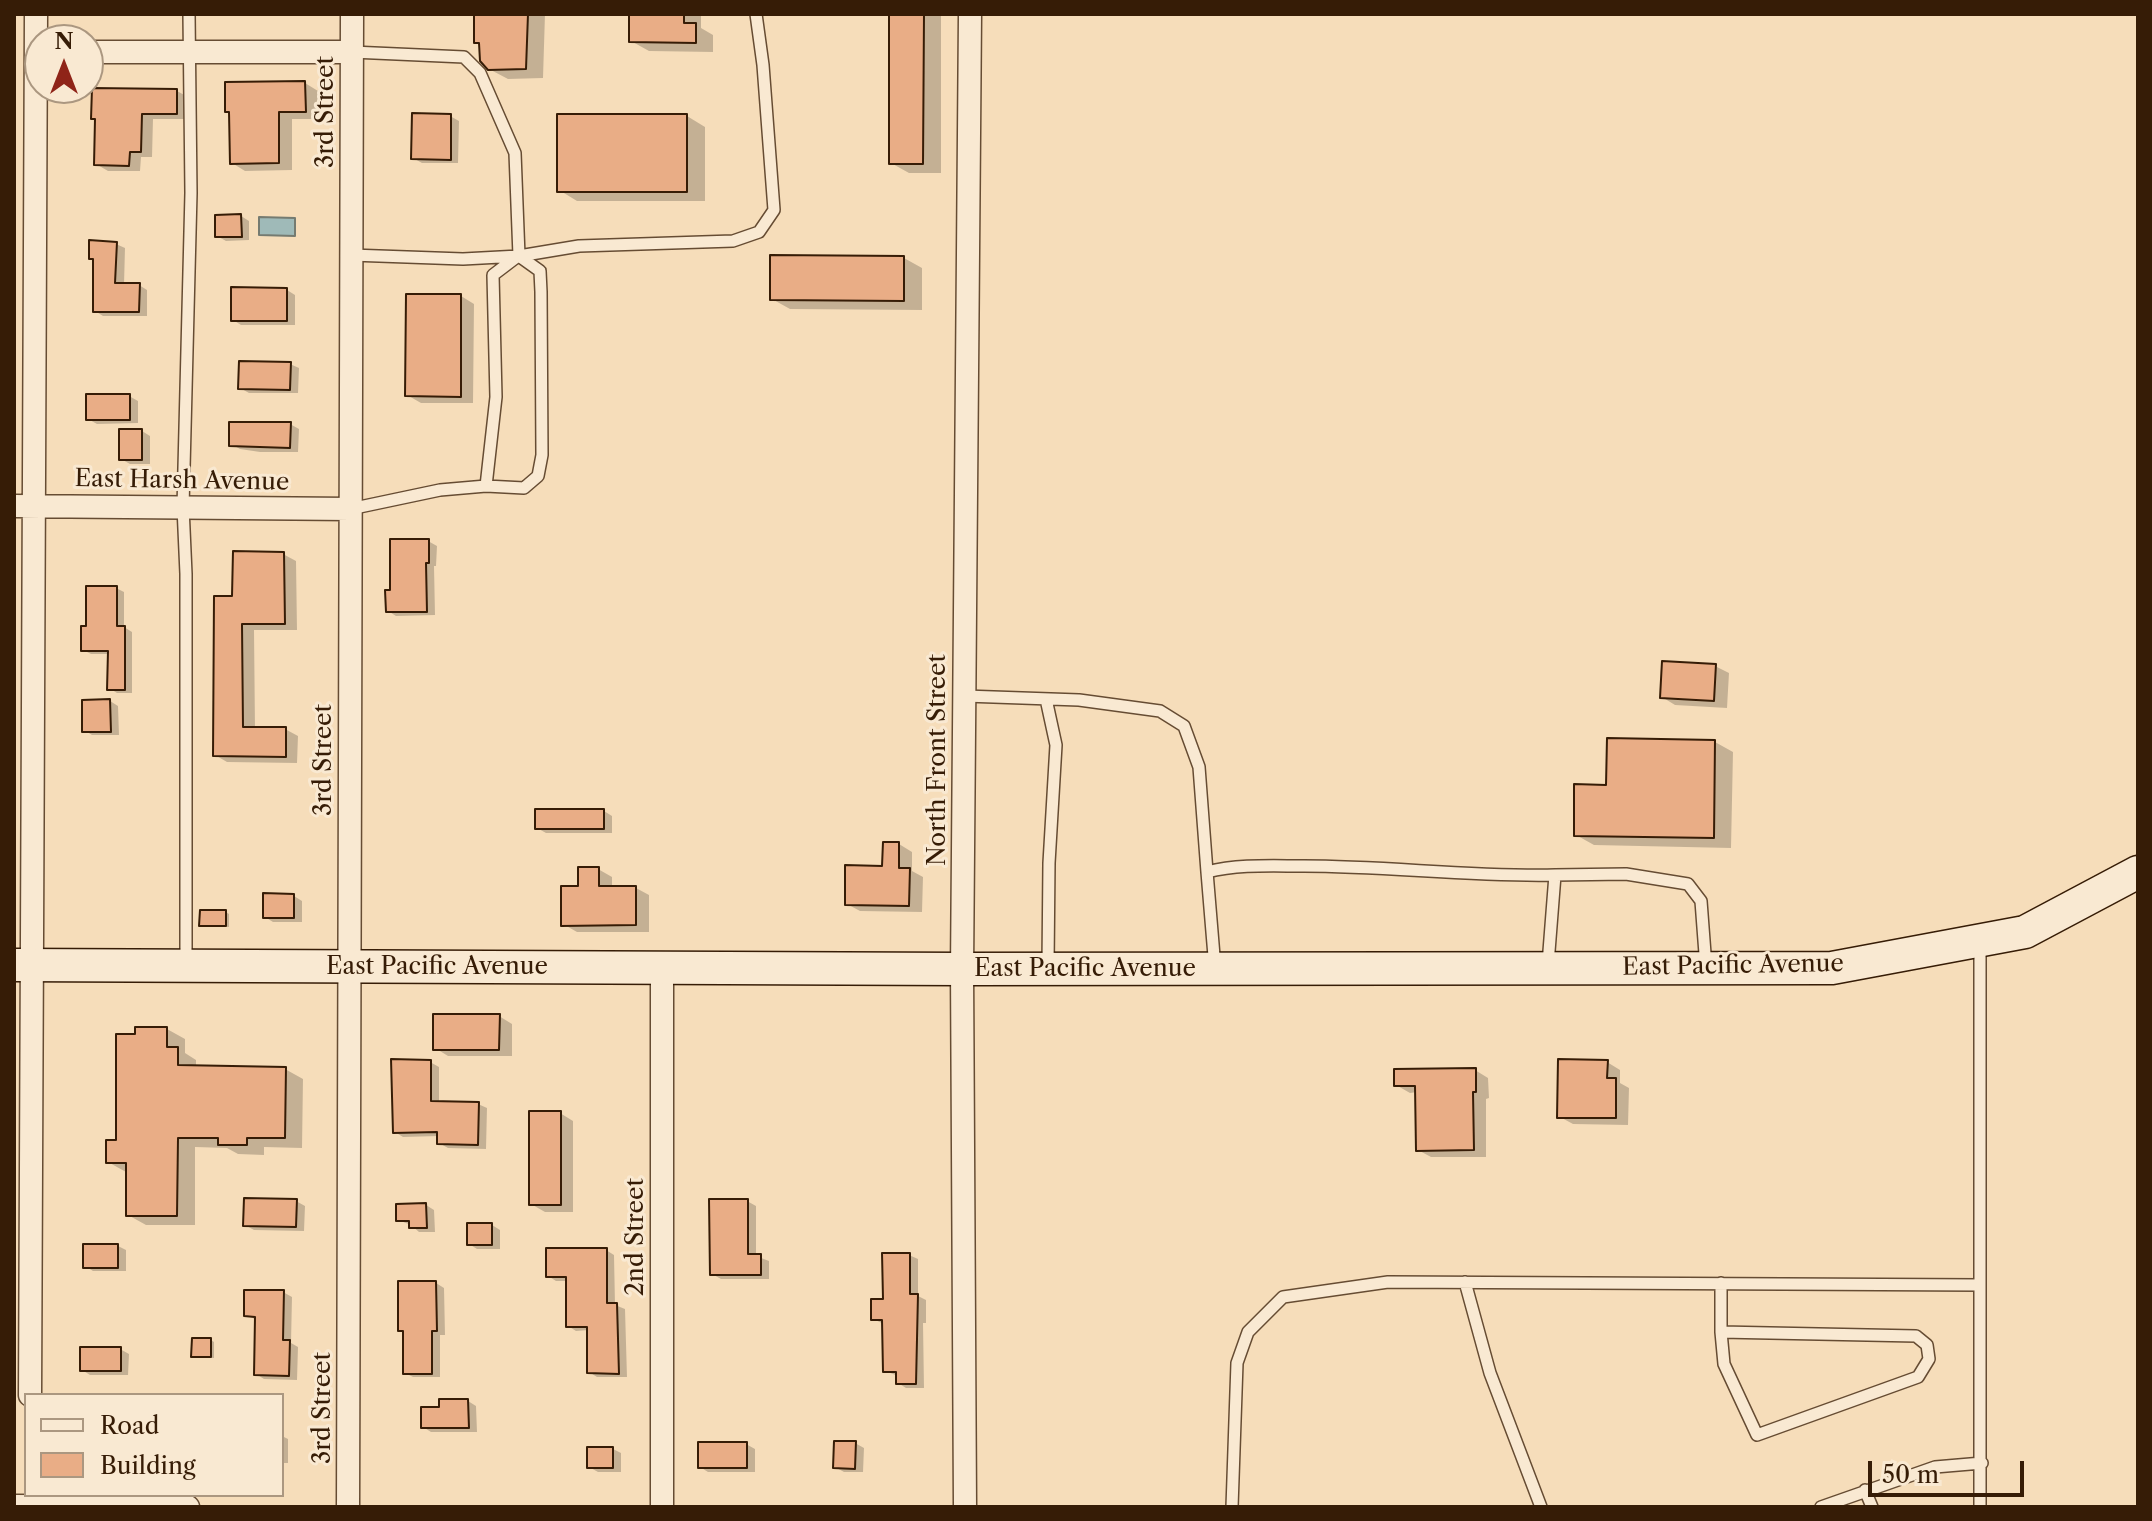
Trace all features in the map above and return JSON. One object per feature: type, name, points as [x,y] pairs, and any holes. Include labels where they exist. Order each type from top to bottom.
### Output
[{"type":"main road","name":"East Pacific Avenue","points":[[24,966],[1832,968],[2025,932],[2138,872]]},
{"type":"street","name":"3rd Street","points":[[348,1507],[352,14]]},
{"type":"street","name":"North Front Street","points":[[965,1507],[962,969],[970,14]]},
{"type":"street","points":[[104,52],[352,52]]},
{"type":"street","points":[[29,104],[24,506],[24,966],[30,1393]]},
{"type":"street","name":"East Harsh Avenue","points":[[24,506],[350,509]]},
{"type":"street","name":"2nd Street","points":[[662,968],[662,1507]]},
{"type":"street","points":[[14,1506],[188,1507]]},
{"type":"lane","points":[[186,966],[186,574],[183,507],[191,193],[189,14]]},
{"type":"lane","points":[[351,255],[463,259],[519,256],[579,246],[733,241],[759,232],[774,210],[756,14]]},
{"type":"lane","points":[[352,52],[464,57],[480,73],[515,153],[519,256]]},
{"type":"lane","points":[[486,486],[496,397],[493,275],[519,256]]},
{"type":"lane","points":[[350,509],[440,490],[486,486],[524,488],[538,476],[542,455],[540,271],[519,256]]},
{"type":"lane","points":[[965,696],[1079,700],[1160,711],[1184,726],[1199,767],[1215,969]]},
{"type":"lane","points":[[1046,699],[1056,745],[1049,863],[1048,969]]},
{"type":"lane","points":[[1207,872],[1231,866],[1353,866],[1519,876],[1626,874],[1688,884],[1701,901],[1706,968]]},
{"type":"lane","points":[[1548,968],[1555,875]]},
{"type":"lane","points":[[1980,941],[1980,1507]]},
{"type":"lane","points":[[1232,1507],[1237,1363],[1248,1332],[1283,1297],[1388,1282],[1980,1285]]},
{"type":"lane","points":[[1465,1282],[1490,1373],[1541,1507]]},
{"type":"lane","points":[[1721,1283],[1721,1332],[1724,1364],[1757,1435],[1918,1377],[1929,1359],[1927,1345],[1916,1336],[1721,1332]]},
{"type":"lane","points":[[1821,1507],[1935,1467],[1982,1463]]},
{"type":"lane","points":[[1865,1490],[1872,1507]]},
{"type":"water","points":[[259,217],[295,218],[295,236],[259,235]]},
{"type":"building","points":[[474,14],[528,14],[526,69],[488,70],[480,61],[479,43],[474,43]]},
{"type":"building","points":[[629,14],[684,14],[684,23],[696,23],[696,43],[629,42]]},
{"type":"building","points":[[889,14],[924,14],[923,164],[889,164]]},
{"type":"building","points":[[305,81],[306,112],[279,112],[279,163],[230,164],[225,82]]},
{"type":"building","points":[[104,88],[177,89],[177,114],[142,114],[141,152],[130,152],[129,166],[94,165],[95,119],[91,119],[91,104],[104,104]]},
{"type":"building","points":[[412,113],[451,114],[451,160],[411,159]]},
{"type":"building","points":[[557,114],[687,114],[687,192],[557,192]]},
{"type":"building","points":[[241,214],[242,237],[215,237],[215,215]]},
{"type":"building","points":[[89,240],[117,242],[115,283],[140,283],[139,312],[93,312],[93,259],[89,259]]},
{"type":"building","points":[[770,255],[904,256],[904,301],[770,300]]},
{"type":"building","points":[[231,287],[287,288],[287,321],[231,321]]},
{"type":"building","points":[[406,294],[461,294],[461,397],[405,396]]},
{"type":"building","points":[[239,361],[291,362],[290,390],[238,389]]},
{"type":"building","points":[[86,394],[130,394],[130,420],[86,420]]},
{"type":"building","points":[[229,422],[291,422],[290,448],[229,446]]},
{"type":"building","points":[[119,429],[142,429],[142,460],[119,460]]},
{"type":"building","points":[[390,539],[429,539],[427,612],[386,612],[385,590],[390,590]]},
{"type":"building","points":[[233,551],[284,552],[285,624],[242,624],[243,727],[286,727],[286,757],[213,756],[214,596],[232,596]]},
{"type":"building","points":[[86,586],[117,586],[117,626],[125,626],[125,690],[107,690],[108,651],[81,651],[81,626],[86,626]]},
{"type":"building","points":[[1662,661],[1716,664],[1714,701],[1660,698]]},
{"type":"building","points":[[110,699],[111,732],[82,732],[82,700]]},
{"type":"building","points":[[1607,738],[1715,740],[1714,838],[1574,836],[1574,784],[1606,785]]},
{"type":"building","points":[[535,809],[604,809],[604,829],[535,829]]},
{"type":"building","points":[[883,842],[899,842],[899,868],[910,868],[909,906],[845,905],[845,865],[882,866]]},
{"type":"building","points":[[578,867],[599,867],[599,886],[636,886],[636,925],[561,926],[561,886],[578,886]]},
{"type":"building","points":[[263,893],[294,894],[294,918],[263,918]]},
{"type":"building","points":[[200,910],[226,910],[226,926],[199,926]]},
{"type":"building","points":[[433,1014],[500,1014],[499,1050],[433,1050]]},
{"type":"building","points":[[135,1027],[167,1027],[167,1047],[178,1047],[178,1065],[286,1067],[285,1138],[247,1138],[247,1145],[218,1145],[218,1138],[178,1138],[177,1216],[126,1216],[126,1163],[106,1163],[106,1140],[116,1140],[116,1034],[135,1034]]},
{"type":"building","points":[[391,1059],[431,1060],[431,1101],[479,1102],[478,1145],[437,1144],[437,1132],[393,1133]]},
{"type":"building","points":[[1558,1059],[1608,1060],[1607,1078],[1616,1078],[1616,1118],[1557,1118]]},
{"type":"building","points":[[1476,1068],[1476,1092],[1473,1092],[1474,1150],[1416,1151],[1415,1086],[1394,1086],[1394,1069]]},
{"type":"building","points":[[529,1111],[561,1111],[561,1205],[529,1205]]},
{"type":"building","points":[[244,1198],[297,1199],[296,1227],[243,1226]]},
{"type":"building","points":[[709,1199],[748,1199],[748,1254],[761,1254],[761,1275],[710,1275]]},
{"type":"building","points":[[426,1203],[427,1228],[409,1228],[409,1221],[396,1221],[396,1204]]},
{"type":"building","points":[[467,1223],[492,1223],[492,1245],[467,1245]]},
{"type":"building","points":[[83,1244],[118,1244],[118,1268],[83,1268]]},
{"type":"building","points":[[546,1248],[607,1248],[607,1303],[617,1303],[619,1374],[587,1373],[587,1327],[566,1327],[566,1277],[546,1277]]},
{"type":"building","points":[[882,1253],[910,1253],[910,1294],[918,1294],[916,1384],[896,1384],[896,1372],[883,1372],[882,1320],[871,1320],[871,1299],[883,1299]]},
{"type":"building","points":[[398,1281],[436,1281],[437,1331],[432,1331],[432,1374],[403,1374],[403,1331],[398,1331]]},
{"type":"building","points":[[244,1290],[284,1290],[283,1340],[290,1340],[289,1376],[254,1375],[255,1317],[244,1316]]},
{"type":"building","points":[[192,1338],[211,1338],[211,1357],[191,1357]]},
{"type":"building","points":[[80,1347],[121,1347],[121,1371],[80,1371]]},
{"type":"building","points":[[439,1399],[468,1399],[469,1428],[421,1428],[421,1407],[439,1407]]},
{"type":"building","points":[[834,1441],[856,1441],[855,1469],[833,1468]]},
{"type":"building","points":[[698,1442],[747,1442],[747,1468],[698,1468]]},
{"type":"building","points":[[587,1447],[613,1447],[613,1468],[587,1468]]}]
